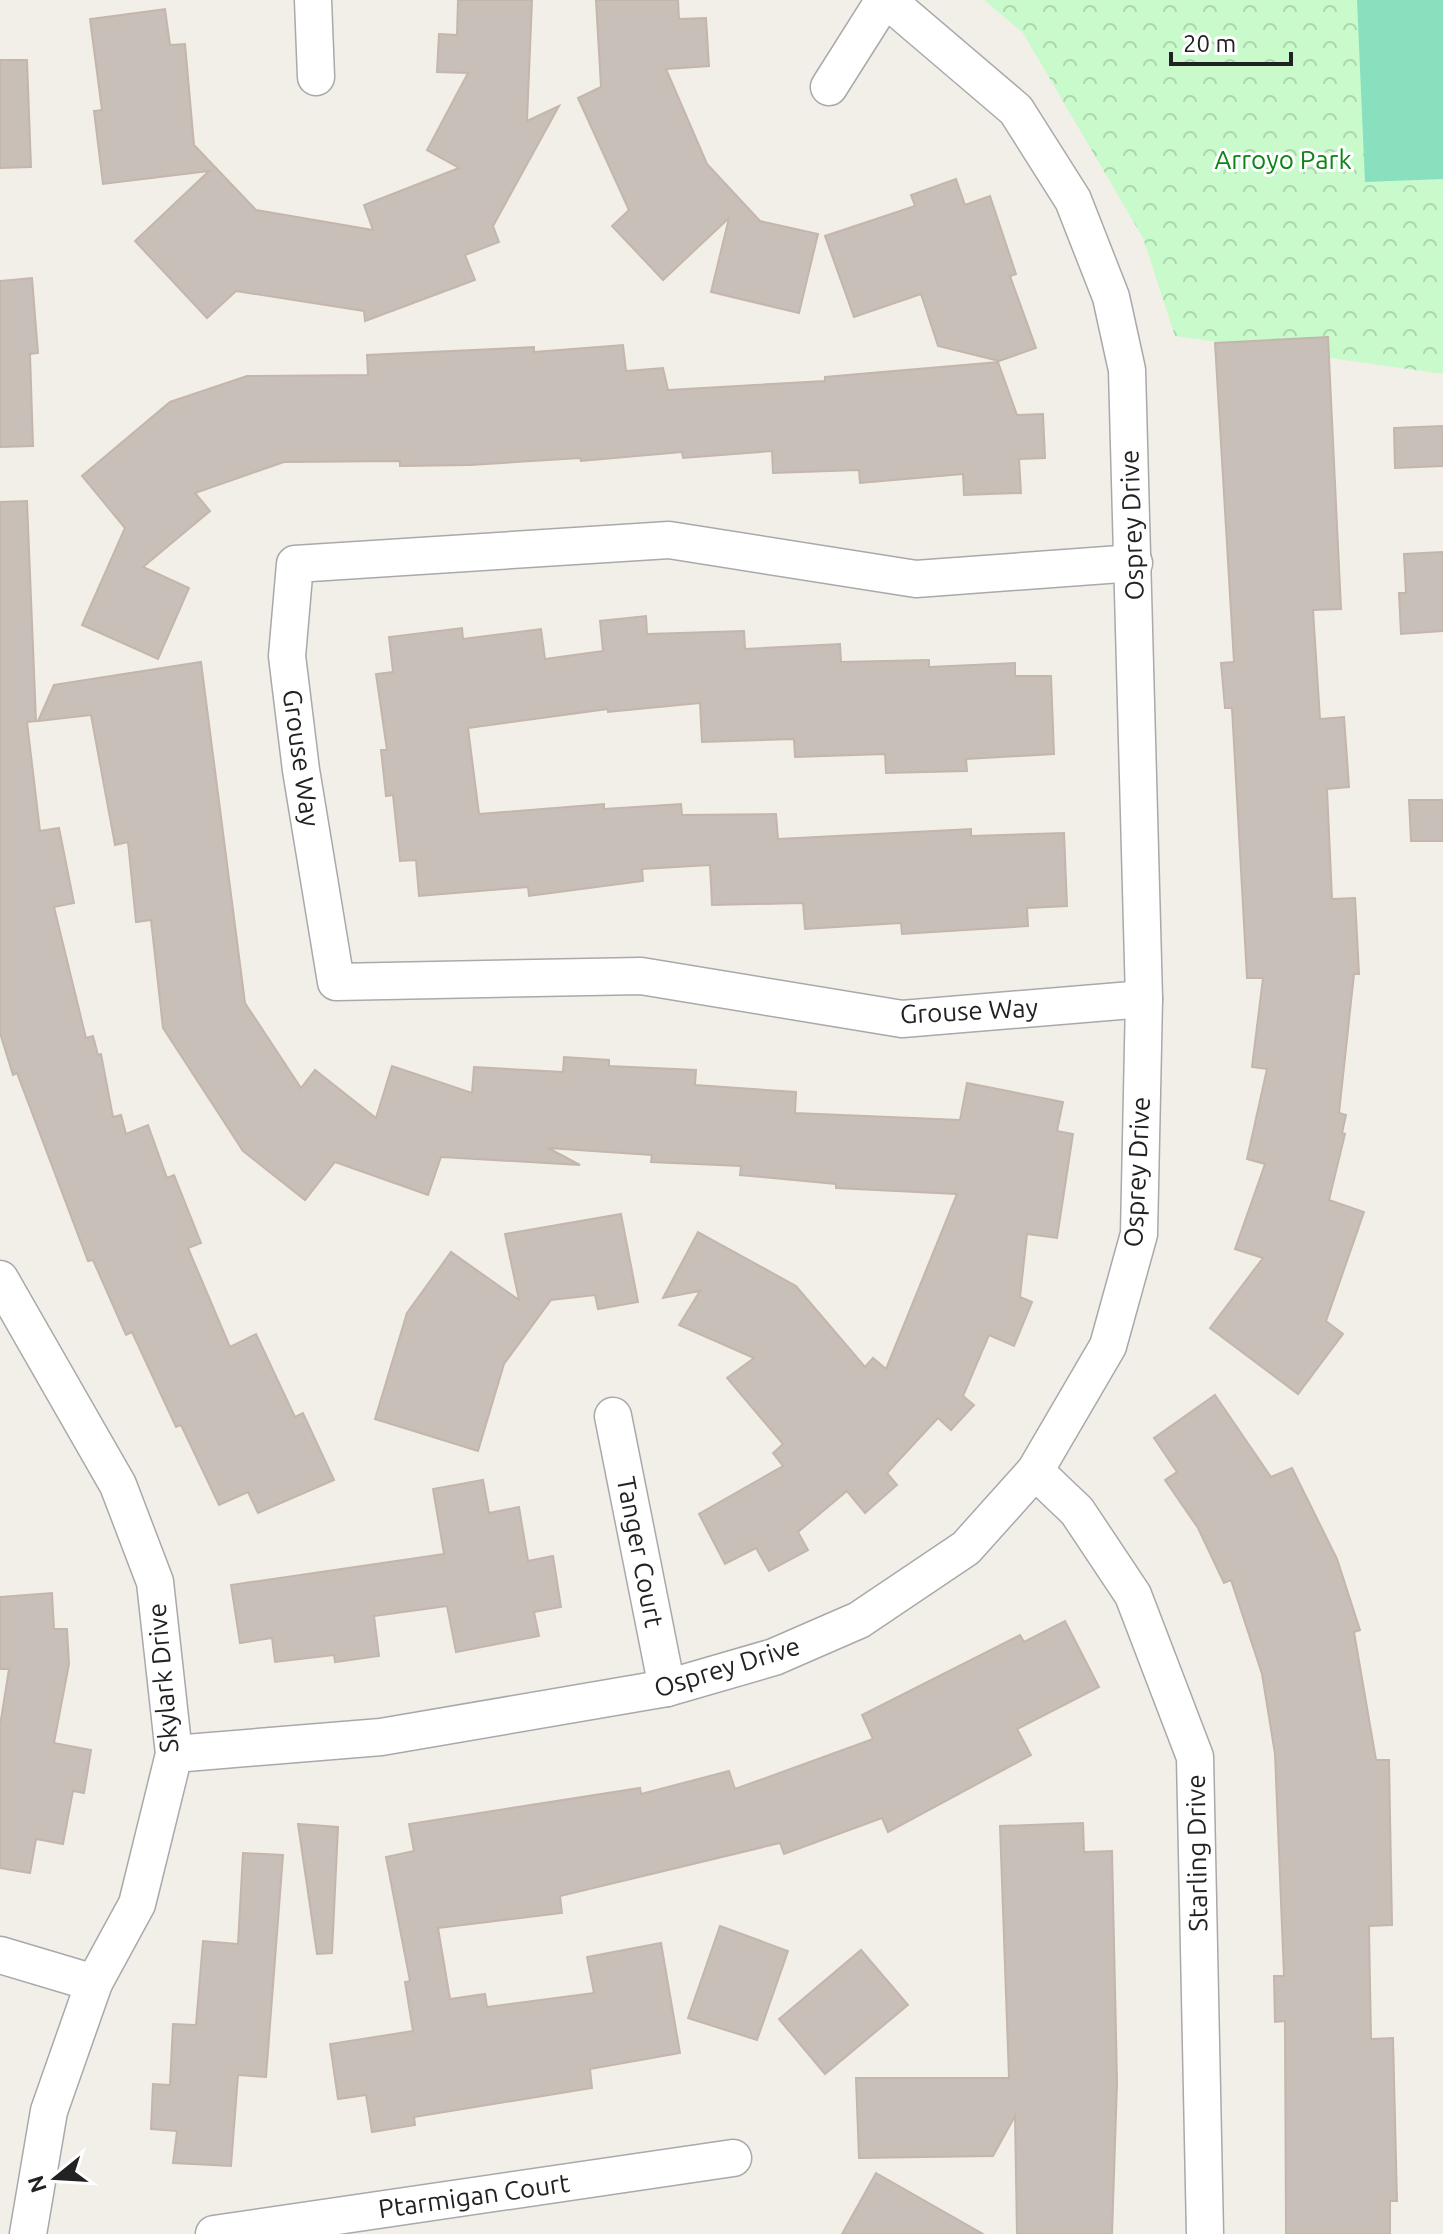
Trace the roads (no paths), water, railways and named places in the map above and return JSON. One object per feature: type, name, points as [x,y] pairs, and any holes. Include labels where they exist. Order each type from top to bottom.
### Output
[{"type":"street","points":[[313,0],[316,77]]},
{"type":"street","points":[[829,87],[885,0]]},
{"type":"street","name":"Osprey Drive","points":[[174,1754],[381,1737],[667,1688],[774,1657],[859,1620],[966,1548],[1035,1471],[1108,1346],[1139,1234],[1144,999],[1127,370],[1111,297],[1073,200],[1016,110],[885,0]]},
{"type":"street","name":"Grouse Way","points":[[1134,563],[916,579],[669,540],[295,564],[287,656],[301,770],[336,982],[641,976],[902,1019],[1144,999]]},
{"type":"street","name":"Skylark Drive","points":[[0,1279],[118,1485],[155,1582],[174,1754],[137,1904],[94,1983],[49,2111],[28,2234]]},
{"type":"street","name":"Tanger Court","points":[[613,1416],[667,1688]]},
{"type":"street","name":"Starling Drive","points":[[1035,1471],[1077,1511],[1133,1595],[1195,1757],[1205,2234]]},
{"type":"street","points":[[0,1955],[94,1983]]},
{"type":"street","name":"Ptarmigan Court","points":[[214,2234],[733,2158]]},
{"type":"park label","name":"Arroyo Park","points":[[1283,160]]}]
